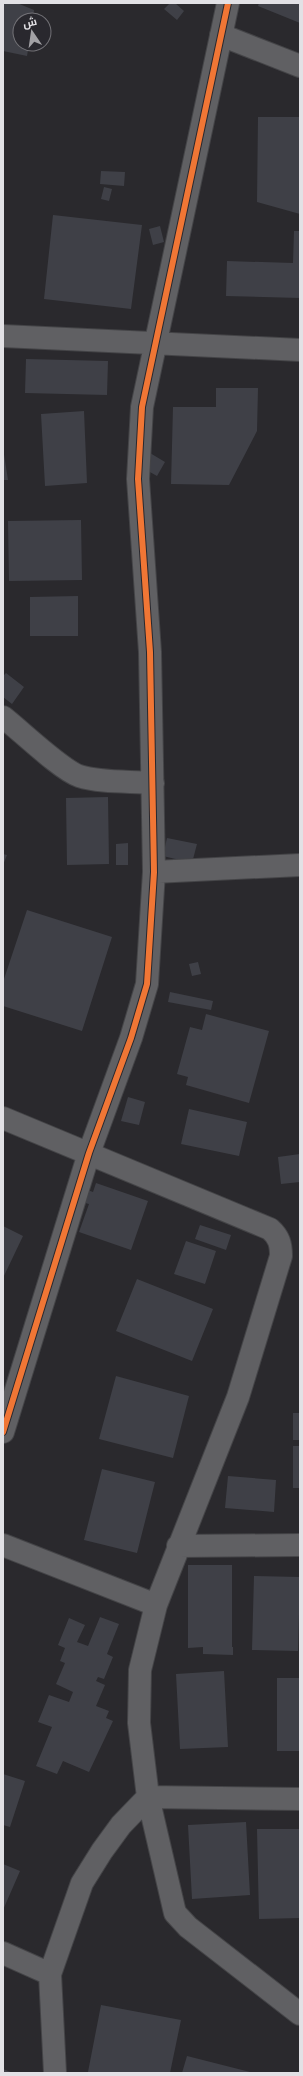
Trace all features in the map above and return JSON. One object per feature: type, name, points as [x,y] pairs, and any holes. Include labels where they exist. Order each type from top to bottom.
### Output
[{"type":"street","points":[[3,1432],[89,1152],[131,1038],[147,984],[154,872],[150,652],[138,479],[142,407],[228,3]]},
{"type":"street","points":[[221,35],[300,66]]},
{"type":"street","points":[[3,336],[300,350]]},
{"type":"street","points":[[3,716],[64,767],[78,775],[93,779],[153,782]]},
{"type":"street","points":[[154,872],[300,865]]},
{"type":"street","points":[[3,1118],[89,1152],[270,1229],[277,1235],[281,1244],[281,1256],[238,1397],[156,1605],[140,1670],[140,1723],[148,1797],[176,1913],[188,1927],[300,2014]]},
{"type":"street","points":[[3,1545],[156,1605]]},
{"type":"street","points":[[178,1546],[300,1545]]},
{"type":"street","points":[[55,2073],[50,1974],[82,1883],[102,1851],[121,1825],[148,1797],[300,1799]]},
{"type":"street","points":[[3,1953],[50,1974]]},
{"type":"building","points":[[3,3],[17,3],[34,10],[34,12],[12,12],[12,52],[28,52],[27,56],[3,51]]},
{"type":"building","points":[[170,3],[175,3],[184,11],[177,20],[164,9]]},
{"type":"building","points":[[259,3],[300,3],[300,23],[258,6]]},
{"type":"building","points":[[258,117],[300,117],[300,214],[257,202]]},
{"type":"building","points":[[101,171],[125,172],[124,186],[100,184]]},
{"type":"building","points":[[104,187],[112,189],[109,201],[101,199]]},
{"type":"building","points":[[53,215],[142,225],[131,309],[44,299]]},
{"type":"building","points":[[160,226],[164,242],[153,245],[149,229]]},
{"type":"building","points":[[294,231],[300,231],[300,298],[226,296],[227,261],[293,263]]},
{"type":"building","points":[[26,359],[108,361],[107,395],[25,393]]},
{"type":"building","points":[[216,388],[258,388],[257,431],[229,485],[171,484],[173,407],[216,407]]},
{"type":"building","points":[[84,411],[87,483],[45,486],[41,414]]},
{"type":"building","points":[[3,448],[8,480],[3,480]]},
{"type":"building","points":[[150,453],[165,462],[157,476],[141,467]]},
{"type":"building","points":[[81,520],[82,580],[9,581],[8,521]]},
{"type":"building","points":[[78,596],[78,636],[30,636],[30,597]]},
{"type":"building","points":[[6,673],[24,687],[12,704],[3,697],[3,676]]},
{"type":"building","points":[[108,797],[109,864],[67,865],[66,798]]},
{"type":"building","points":[[167,838],[197,844],[192,863],[163,856]]},
{"type":"building","points":[[128,843],[128,865],[116,865],[116,844]]},
{"type":"building","points":[[3,854],[7,855],[3,865]]},
{"type":"building","points":[[27,910],[112,937],[82,1031],[3,1006],[3,982]]},
{"type":"building","points":[[198,962],[201,974],[192,976],[189,964]]},
{"type":"building","points":[[170,992],[213,1001],[211,1010],[168,1002]]},
{"type":"building","points":[[206,1014],[269,1031],[249,1103],[186,1085],[188,1077],[177,1074],[190,1027],[202,1030]]},
{"type":"building","points":[[128,1097],[145,1102],[139,1125],[121,1121]]},
{"type":"building","points":[[189,1109],[247,1122],[239,1156],[181,1144]]},
{"type":"building","points":[[300,1154],[300,1182],[281,1184],[278,1157]]},
{"type":"building","points":[[96,1183],[148,1201],[131,1250],[79,1232],[89,1204],[81,1202],[85,1189],[93,1192]]},
{"type":"building","points":[[200,1225],[231,1235],[226,1250],[195,1239]]},
{"type":"building","points":[[3,1226],[23,1236],[3,1278]]},
{"type":"building","points":[[186,1241],[216,1251],[205,1284],[174,1274]]},
{"type":"building","points":[[137,1279],[213,1309],[192,1361],[116,1331]]},
{"type":"building","points":[[116,1376],[189,1396],[173,1458],[99,1439]]},
{"type":"building","points":[[293,1413],[300,1413],[300,1440],[293,1440]]},
{"type":"building","points":[[293,1446],[300,1446],[300,1488],[293,1488]]},
{"type":"building","points":[[102,1469],[155,1482],[137,1553],[84,1540]]},
{"type":"building","points":[[228,1476],[276,1480],[274,1512],[225,1508]]},
{"type":"building","points":[[188,1565],[232,1565],[233,1655],[203,1654],[203,1647],[188,1648]]},
{"type":"building","points":[[254,1576],[300,1577],[298,1651],[252,1650]]},
{"type":"building","points":[[100,1617],[119,1624],[107,1654],[113,1657],[104,1679],[98,1677],[96,1681],[105,1685],[96,1706],[109,1711],[106,1718],[113,1721],[89,1772],[63,1761],[57,1774],[36,1766],[52,1727],[38,1722],[49,1695],[69,1702],[73,1692],[56,1684],[65,1663],[60,1661],[65,1648],[58,1645],[69,1618],[85,1625],[77,1642],[88,1646]]},
{"type":"building","points":[[224,1671],[228,1747],[180,1749],[176,1674]]},
{"type":"building","points":[[277,1678],[300,1678],[300,1751],[277,1751]]},
{"type":"building","points":[[3,1774],[25,1781],[10,1827],[3,1825]]},
{"type":"building","points":[[246,1822],[250,1895],[192,1899],[188,1825]]},
{"type":"building","points":[[257,1829],[300,1829],[300,1918],[259,1919]]},
{"type":"building","points":[[3,1864],[20,1871],[3,1910]]},
{"type":"building","points":[[101,2005],[181,2020],[170,2073],[88,2072]]},
{"type":"building","points":[[187,2056],[250,2072],[250,2073],[182,2073]]},
{"type":"building","points":[[3,2069],[13,2073],[3,2073]]},
{"type":"cycle path","points":[[3,1432],[89,1153],[131,1038],[147,984],[154,872],[150,652],[138,479],[142,407],[228,3]]}]
